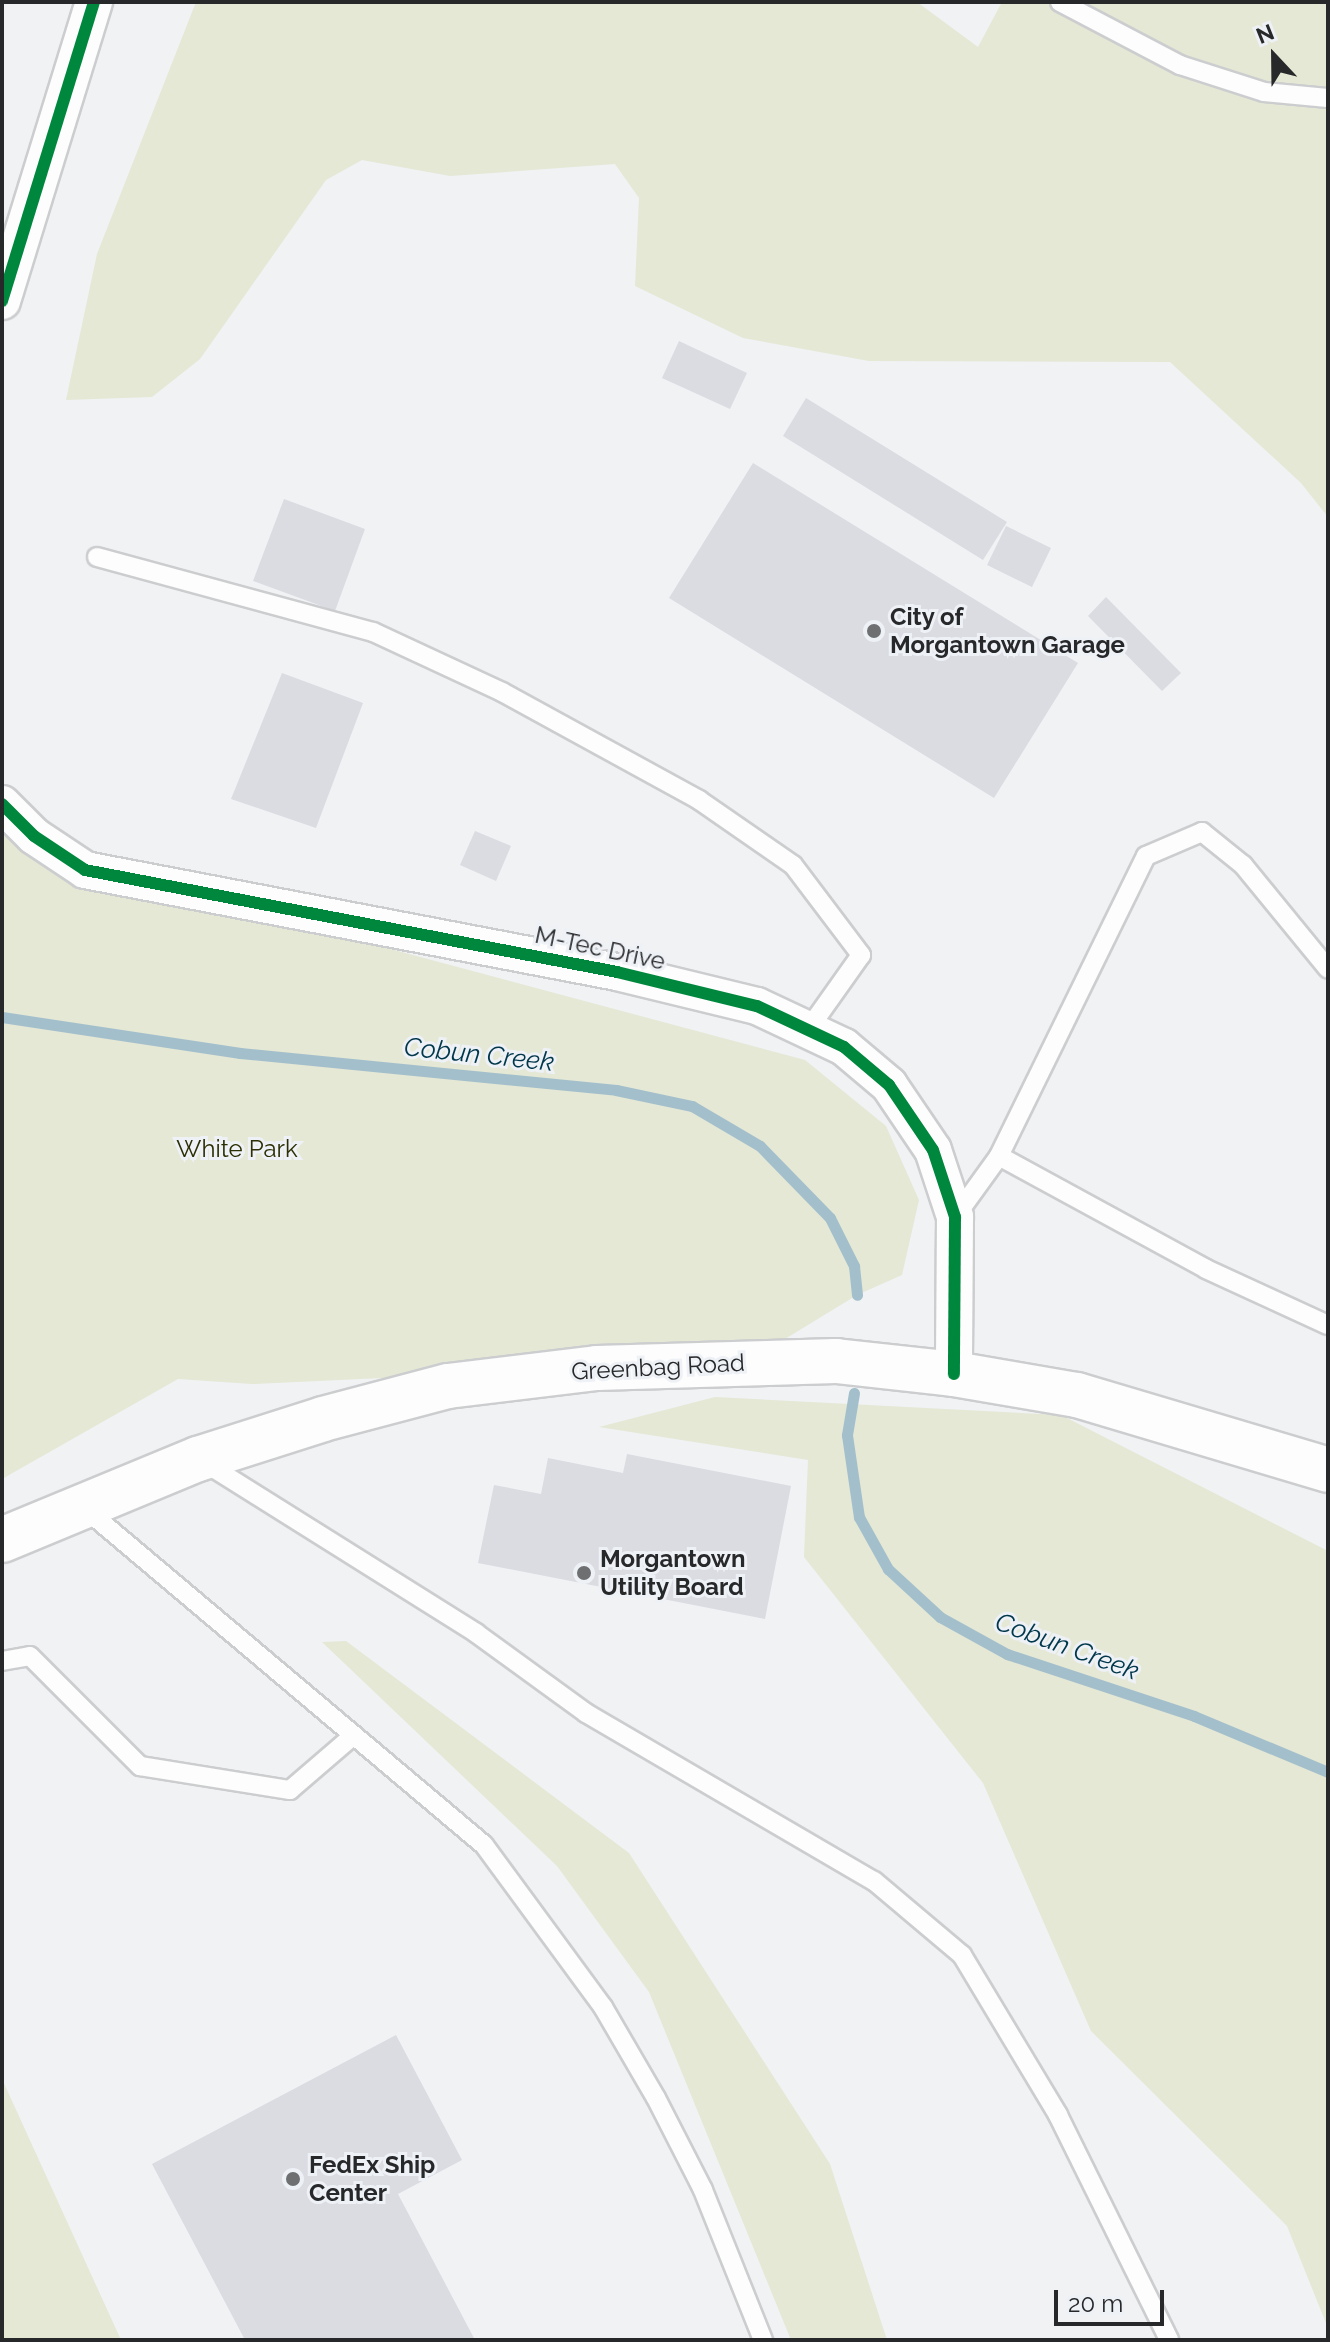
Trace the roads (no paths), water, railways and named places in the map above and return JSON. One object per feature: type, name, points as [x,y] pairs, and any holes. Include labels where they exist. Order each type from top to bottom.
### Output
[{"type":"main road","name":"Greenbag Road","points":[[2,1540],[198,1459],[448,1386],[597,1368],[836,1361],[954,1374],[1077,1395],[1328,1470]]},
{"type":"street","points":[[2,301],[94,2]]},
{"type":"street","name":"M-Tec Drive","points":[[2,804],[34,836],[85,870],[617,972],[757,1006],[810,1027],[889,1085],[933,1150],[955,1217],[954,1374]]},
{"type":"lane","points":[[1060,2],[1180,65],[1264,92],[1328,98]]},
{"type":"lane","points":[[97,557],[373,632],[502,692],[699,800],[793,865],[861,955],[810,1027]]},
{"type":"lane","points":[[955,1217],[999,1156],[1146,856],[1202,832],[1243,865],[1328,969]]},
{"type":"lane","points":[[999,1156],[1206,1269],[1328,1325]]},
{"type":"lane","points":[[198,1459],[476,1633],[586,1713],[874,1881],[962,1955],[1058,2115],[1169,2340]]},
{"type":"lane","points":[[81,1505],[484,1845],[603,2007],[703,2190],[763,2340]]},
{"type":"lane","points":[[2,1661],[30,1656],[140,1766],[290,1790],[354,1735]]},
{"type":"waterway","name":"Cobun Creek","points":[[2,1017],[240,1053],[616,1090],[692,1106],[760,1146],[830,1218],[854,1266],[857,1295]]},
{"type":"waterway","name":"Cobun Creek","points":[[854,1393],[847,1435],[859,1517],[888,1569],[940,1617],[1007,1654],[1194,1716],[1328,1772]]},
{"type":"place","name":"City of Morgantown Garage","points":[[874,631]]},
{"type":"place","name":"Morgantown Utility Board","points":[[584,1573]]},
{"type":"place","name":"FedEx Ship Center","points":[[293,2179]]},
{"type":"park label","name":"White Park","points":[[237,1149]]}]
